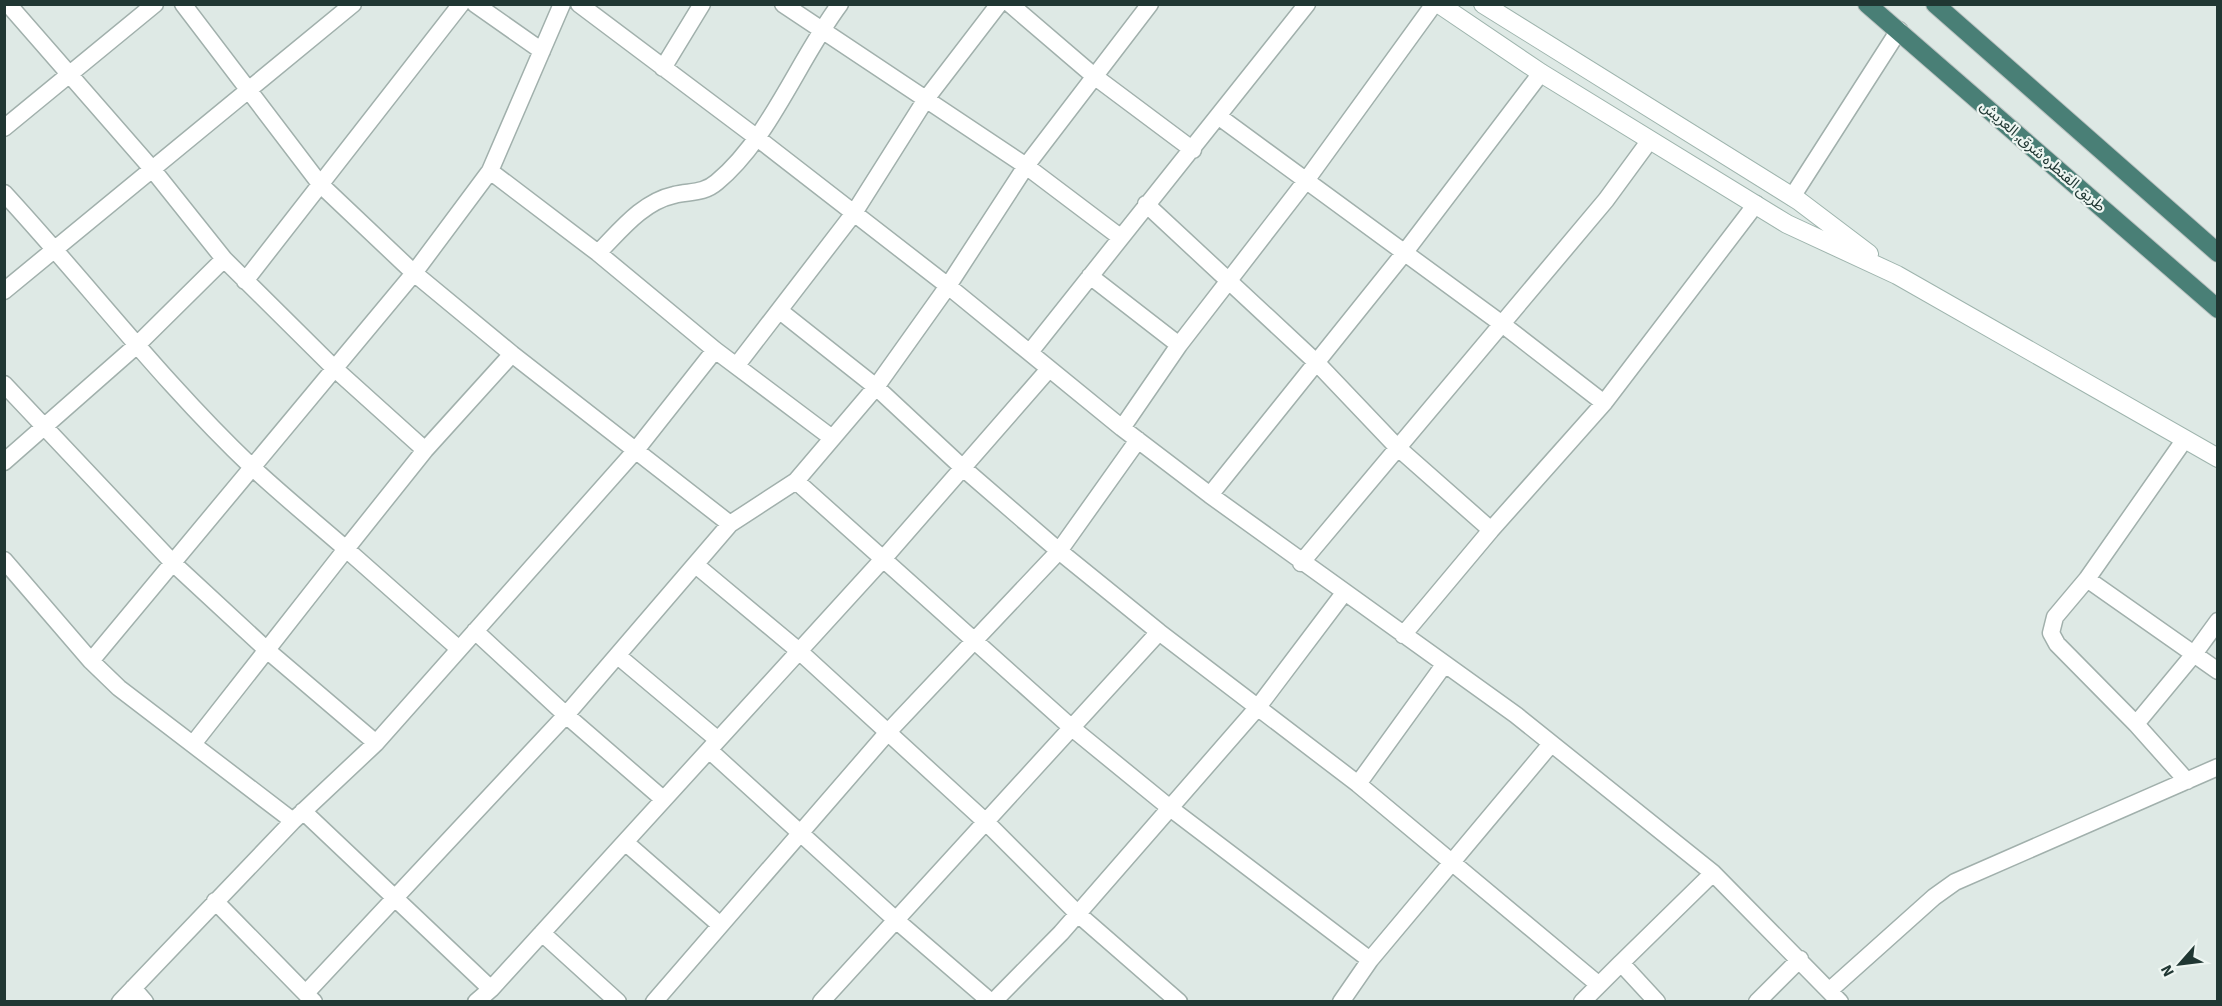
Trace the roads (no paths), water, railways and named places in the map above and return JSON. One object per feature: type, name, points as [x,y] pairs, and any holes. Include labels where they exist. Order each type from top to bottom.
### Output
[{"type":"highway","name":"طريق القنطره شرق, العريش","points":[[1867,4],[2217,309]]},
{"type":"highway","points":[[1935,4],[2217,253]]},
{"type":"main road","points":[[1439,4],[1541,73],[1787,224],[1897,275],[2217,458]]},
{"type":"main road","points":[[1483,4],[1792,197],[1897,275]]},
{"type":"street","points":[[8,4],[153,170],[224,259],[334,368],[425,450]]},
{"type":"street","points":[[4,128],[155,4]]},
{"type":"street","points":[[183,4],[320,184],[414,273],[512,354],[730,524]]},
{"type":"street","points":[[245,281],[461,4]]},
{"type":"street","points":[[475,4],[542,51]]},
{"type":"street","points":[[91,661],[414,273],[490,171],[562,4]]},
{"type":"street","points":[[579,4],[756,137],[948,286],[1122,428],[1210,495],[1551,744],[1713,873],[1835,996],[1934,897],[1955,882],[2217,767]]},
{"type":"street","points":[[663,68],[702,4]]},
{"type":"street","points":[[783,4],[1026,166],[1120,237]]},
{"type":"street","points":[[598,253],[638,213],[654,202],[674,195],[693,194],[717,182],[756,137],[821,29],[840,4]]},
{"type":"street","points":[[737,365],[854,213],[926,99],[999,4]]},
{"type":"street","points":[[1010,4],[1094,76],[1193,150]]},
{"type":"street","points":[[214,901],[310,997],[395,898],[566,715],[697,566],[730,524],[796,481],[876,387],[948,286],[1026,166],[1150,4]]},
{"type":"street","points":[[1030,352],[1307,4]]},
{"type":"street","points":[[1122,428],[1179,345],[1305,182],[1434,4]]},
{"type":"street","points":[[4,291],[349,6]]},
{"type":"street","points":[[1792,197],[1899,30]]},
{"type":"street","points":[[1210,495],[1405,252],[1541,73]]},
{"type":"street","points":[[1218,116],[1305,182],[1502,324],[1604,403]]},
{"type":"street","points":[[1301,563],[1606,200],[1650,140]]},
{"type":"street","points":[[490,171],[598,253],[715,350],[832,438]]},
{"type":"street","points":[[4,193],[56,249],[137,345],[253,468],[459,649]]},
{"type":"street","points":[[1146,204],[1317,363],[1397,447],[1491,530]]},
{"type":"street","points":[[1403,635],[1491,530],[1604,403],[1756,204]]},
{"type":"street","points":[[4,462],[137,345],[224,259]]},
{"type":"street","points":[[1090,276],[1179,345]]},
{"type":"street","points":[[780,311],[876,387],[963,468],[1059,551],[1160,632],[1358,784],[1599,985]]},
{"type":"street","points":[[120,1002],[214,901],[298,816],[376,743],[636,450],[715,350]]},
{"type":"street","points":[[193,744],[425,450],[512,354]]},
{"type":"street","points":[[476,1002],[491,989],[884,558],[1049,369]]},
{"type":"street","points":[[4,384],[174,564],[268,651],[376,743]]},
{"type":"street","points":[[2185,439],[2088,579],[2055,617],[2051,627],[2052,638],[2136,724],[2187,781]]},
{"type":"street","points":[[654,1002],[719,924],[888,732],[1059,551],[1138,440]]},
{"type":"street","points":[[796,481],[1072,728],[1170,808],[1370,960]]},
{"type":"street","points":[[4,560],[91,661],[119,688],[193,744],[298,816],[395,898],[491,989]]},
{"type":"street","points":[[697,566],[799,651],[987,823],[1078,914],[1179,1002]]},
{"type":"street","points":[[2088,579],[2217,671]]},
{"type":"street","points":[[618,656],[714,745],[800,834],[992,1002],[1078,914],[1258,707],[1344,593]]},
{"type":"street","points":[[2136,724],[2194,654],[2217,621]]},
{"type":"street","points":[[475,631],[663,800]]},
{"type":"street","points":[[821,1002],[1160,632]]},
{"type":"street","points":[[1358,784],[1444,664]]},
{"type":"street","points":[[1341,1002],[1370,960],[1551,744]]},
{"type":"street","points":[[625,842],[719,924]]},
{"type":"street","points":[[1582,1002],[1713,873]]},
{"type":"street","points":[[542,933],[618,1002]]},
{"type":"street","points":[[1757,1002],[1800,959]]},
{"type":"street","points":[[1621,963],[1657,1002]]},
{"type":"street","points":[[133,988],[145,1002]]}]
